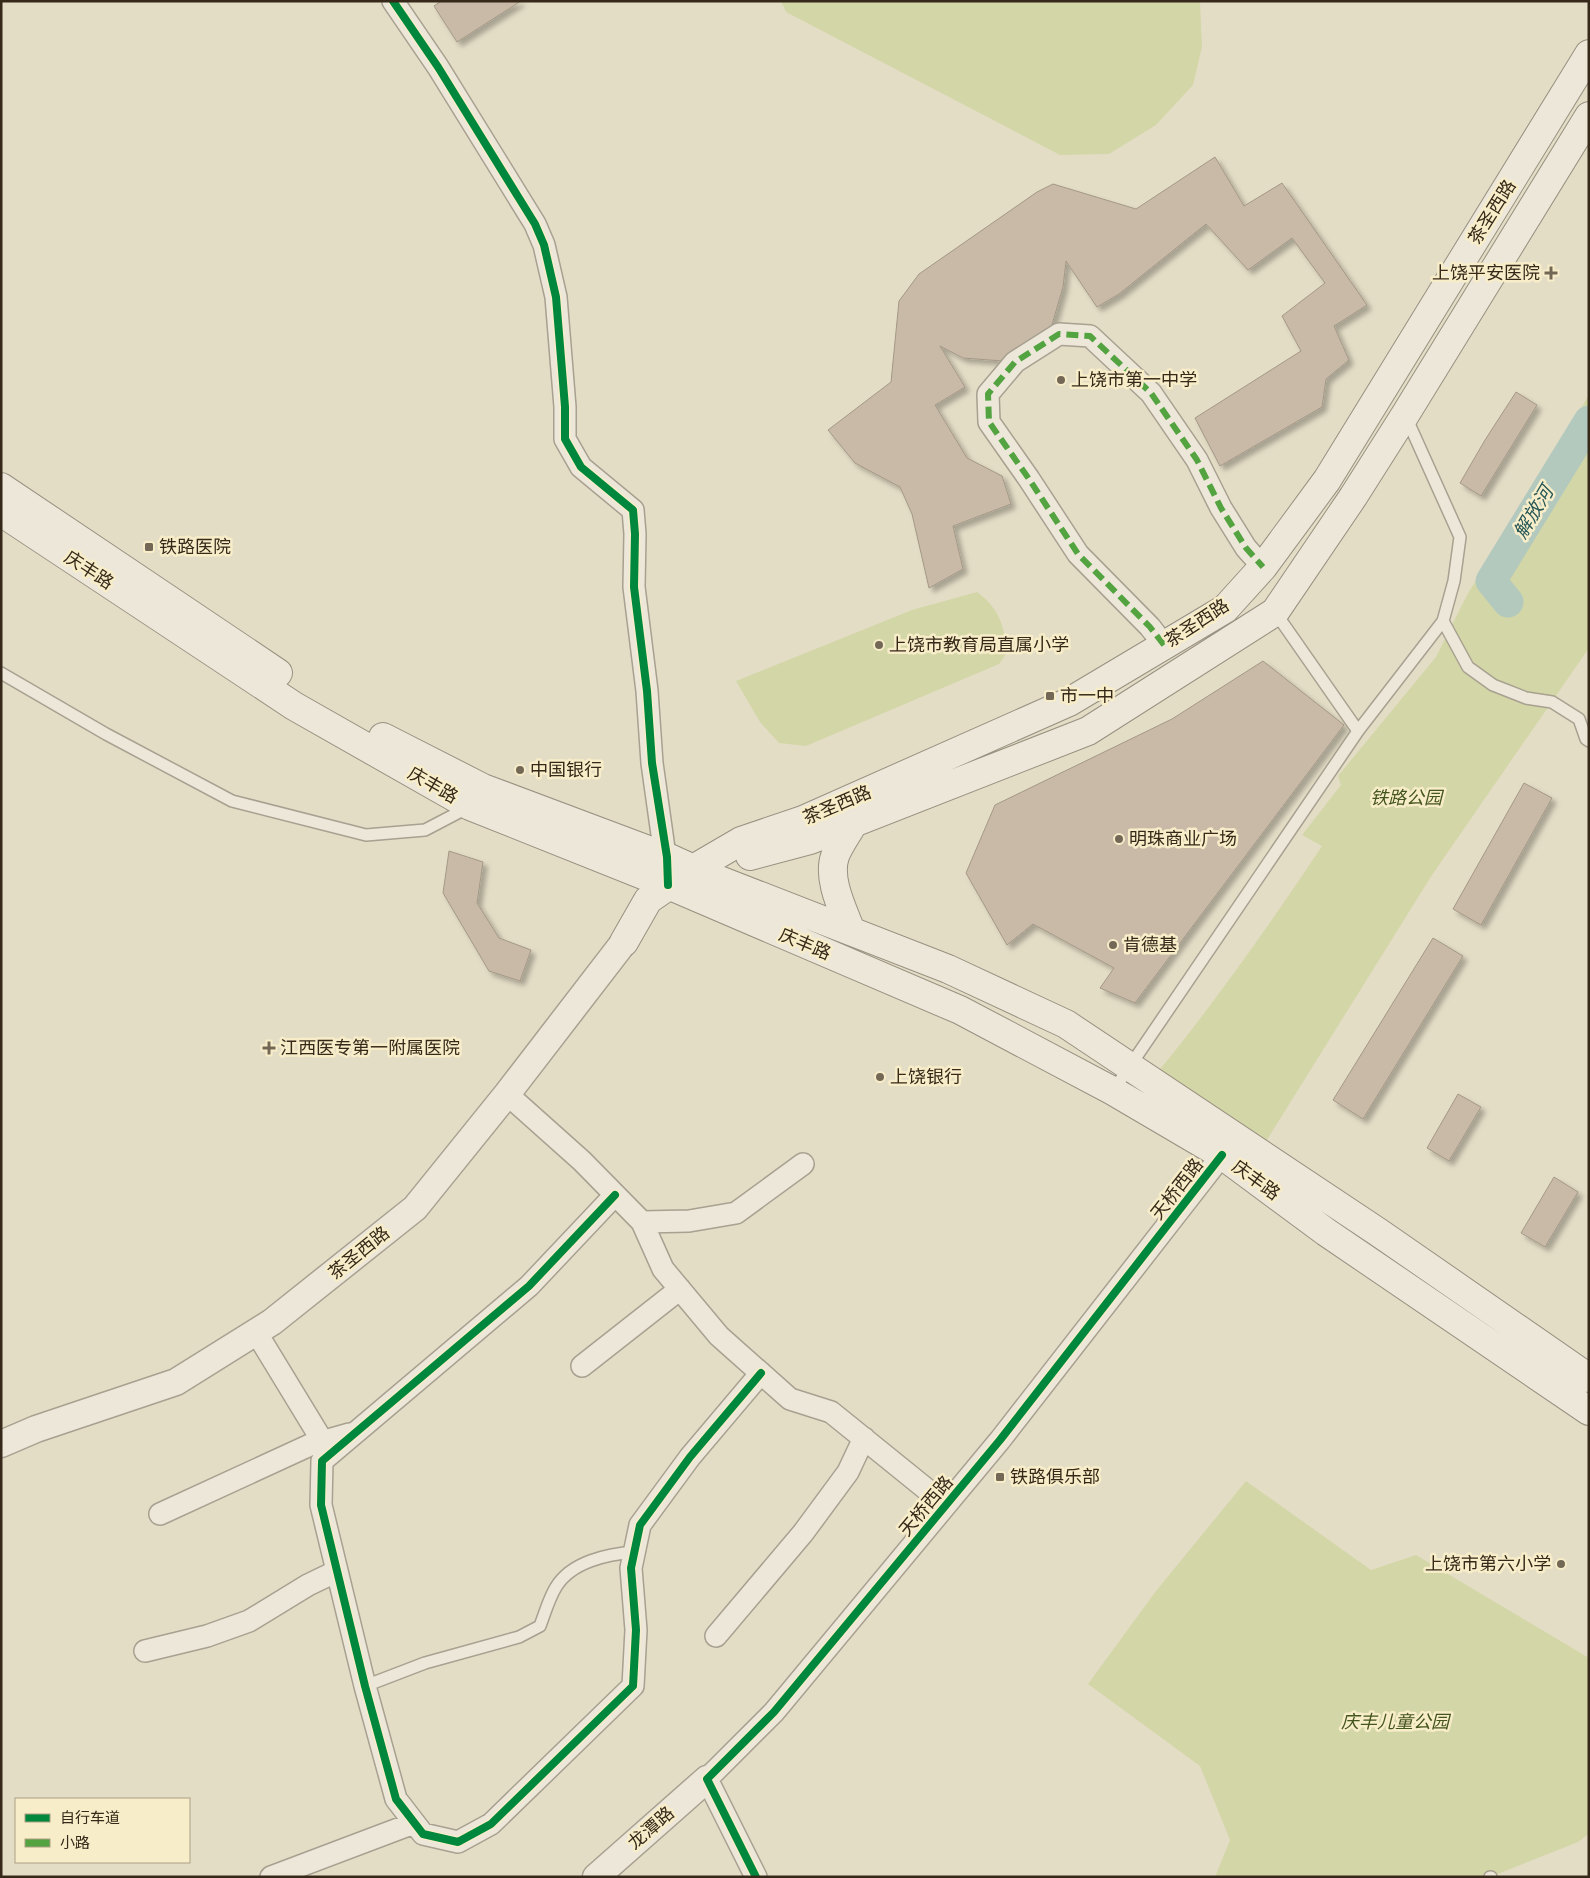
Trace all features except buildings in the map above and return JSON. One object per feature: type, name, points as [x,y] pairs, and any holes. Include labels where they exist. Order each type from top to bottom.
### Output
[{"type":"main road","name":"茶圣西路","points":[[689,881],[741,841],[803,820],[1069,702],[1225,609],[1263,567],[1327,480],[1589,54]]},
{"type":"main road","name":"茶圣西路","points":[[624,942],[648,900],[749,857],[810,840],[1088,731],[1275,612],[1353,497],[1405,415],[1589,116]]},
{"type":"main road","points":[[1,487],[211,627],[334,712],[483,788],[667,857],[689,881],[851,931],[948,969],[1066,1024],[1378,1232],[1589,1378]]},
{"type":"main road","name":"庆丰路","points":[[1,512],[294,706],[470,806],[689,881],[960,1010],[1113,1091],[1222,1155],[1326,1232],[1589,1411]]},
{"type":"main road","points":[[851,931],[834,885],[834,868],[835,858],[854,822]]},
{"type":"street","points":[[393,1],[438,67],[535,224],[544,245],[556,297],[565,407],[565,439],[581,467],[633,510],[635,534],[634,587],[647,691],[652,763],[667,857]]},
{"type":"street","points":[[1164,646],[1150,627],[1078,554],[989,422],[988,394],[1015,362],[1059,334],[1090,336],[1151,393],[1197,460],[1221,508],[1246,548],[1263,567]]},
{"type":"street","name":"茶圣西路","points":[[1,1444],[36,1429],[176,1382],[272,1322],[415,1208],[507,1094],[624,942]]},
{"type":"street","points":[[507,1094],[576,1156],[642,1222],[663,1269],[719,1336],[790,1399],[831,1412],[946,1505]]},
{"type":"street","name":"天桥西路","points":[[706,1779],[774,1712],[1000,1440],[1222,1155]]},
{"type":"street","points":[[642,1222],[689,1221],[736,1213],[804,1164]]},
{"type":"street","points":[[615,1195],[529,1286],[322,1461],[321,1505],[396,1799],[423,1834],[458,1842],[491,1824],[633,1686],[636,1630],[631,1568],[640,1525],[690,1457],[761,1373]]},
{"type":"street","points":[[582,1366],[680,1289]]},
{"type":"street","points":[[256,1332],[323,1442]]},
{"type":"street","points":[[160,1514],[310,1445],[357,1432]]},
{"type":"street","points":[[716,1636],[802,1533],[848,1472],[864,1438]]},
{"type":"street","points":[[145,1651],[207,1636],[249,1621],[308,1585],[337,1571]]},
{"type":"street","points":[[706,1779],[756,1877]]},
{"type":"street","name":"龙潭路","points":[[596,1877],[706,1779]]},
{"type":"street","points":[[271,1877],[414,1822]]},
{"type":"lane","points":[[1113,1091],[1358,731],[1442,621],[1454,581],[1460,537],[1405,415]]},
{"type":"lane","points":[[1275,612],[1358,731]]},
{"type":"lane","points":[[1442,621],[1468,667],[1493,685],[1526,698],[1552,702],[1579,719],[1586,739],[1589,741]]},
{"type":"lane","points":[[1,673],[106,734],[232,801],[366,835],[425,830],[470,806]]},
{"type":"lane","points":[[366,1686],[425,1663],[519,1637],[540,1626],[556,1586],[577,1566],[618,1553],[634,1552]]},
{"type":"green space","points":[[781,1],[1200,1],[1202,47],[1193,85],[1156,125],[1109,154],[1060,155],[786,12]]},
{"type":"green space","name":"铁路公园","points":[[1589,395],[1589,648],[1432,875],[1265,1143],[1157,1073],[1201,1018],[1322,846],[1302,835],[1341,785],[1338,776],[1436,657],[1467,595]]},
{"type":"green space","points":[[977,592],[996,611],[1002,625],[1008,651],[999,664],[806,746],[779,743],[760,722],[736,681],[912,610]]},
{"type":"green space","name":"庆丰儿童公园","points":[[1246,1481],[1371,1570],[1416,1555],[1589,1658],[1589,1834],[1578,1842],[1490,1877],[1215,1877],[1230,1840],[1200,1766],[1088,1684],[1156,1591]]},
{"type":"waterway","name":"解放河","points":[[1508,602],[1491,581],[1589,421]]},
{"type":"marked path","points":[[1164,645],[1150,627],[1078,554],[989,422],[988,394],[1015,362],[1059,334],[1090,336],[1151,393],[1197,460],[1221,508],[1246,548],[1263,567]]},
{"type":"cycle path","points":[[393,1],[438,67],[535,224],[544,245],[556,297],[565,407],[565,439],[581,467],[633,510],[635,534],[634,587],[647,691],[652,763],[667,857],[668,885]]},
{"type":"cycle path","points":[[756,1877],[707,1779],[774,1712],[1000,1440],[1222,1155]]},
{"type":"cycle path","points":[[615,1195],[529,1286],[322,1461],[321,1505],[365,1686],[396,1799],[423,1834],[458,1842],[491,1824],[633,1686],[636,1630],[631,1568],[640,1525],[690,1457],[761,1373]]},
{"type":"place","name":"上饶平安医院","points":[[1551,273]]},
{"type":"place","name":"上饶市第一中学","points":[[1061,380]]},
{"type":"place","name":"铁路医院","points":[[149,547]]},
{"type":"place","name":"上饶市教育局直属小学","points":[[879,645]]},
{"type":"place","name":"市一中","points":[[1050,696]]},
{"type":"place","name":"中国银行","points":[[520,770]]},
{"type":"place","name":"明珠商业广场","points":[[1119,839]]},
{"type":"place","name":"肯德基","points":[[1113,945]]},
{"type":"place","name":"江西医专第一附属医院","points":[[269,1048]]},
{"type":"place","name":"上饶银行","points":[[880,1077]]},
{"type":"place","name":"铁路俱乐部","points":[[1000,1477]]},
{"type":"place","name":"上饶市第六小学","points":[[1561,1564]]}]
